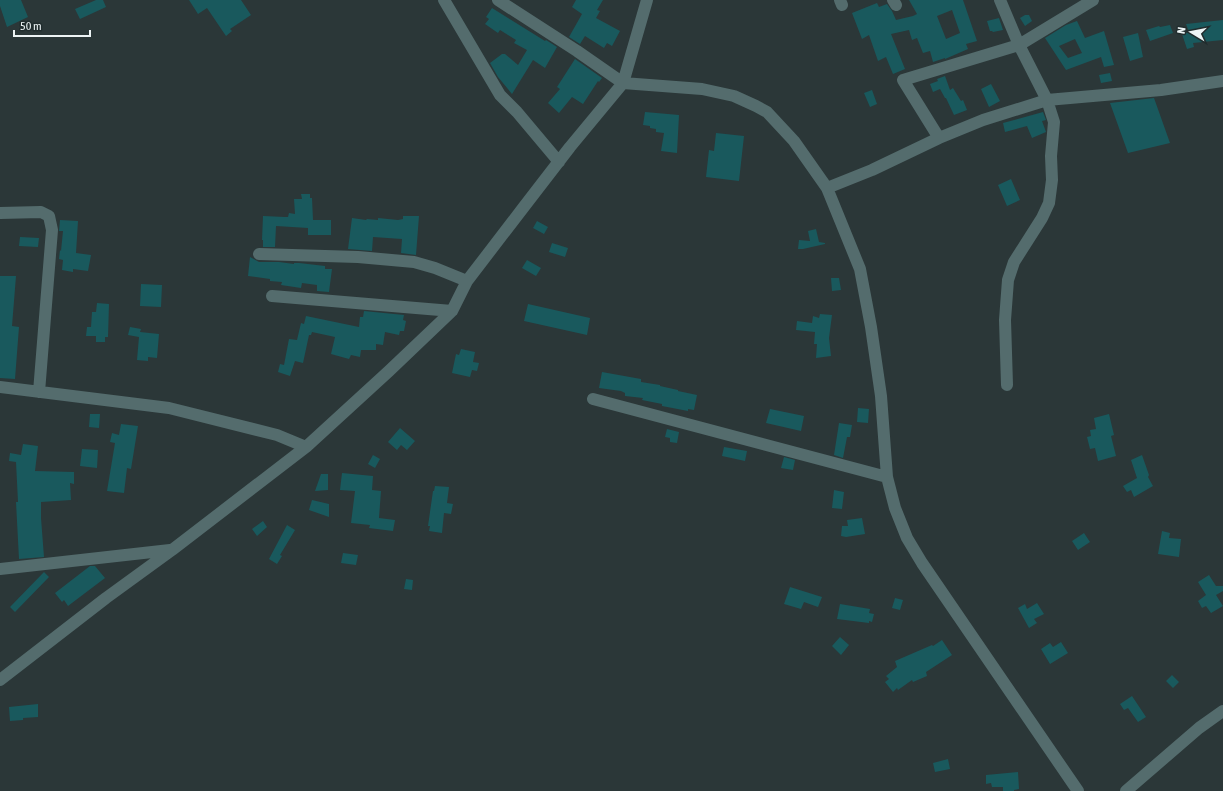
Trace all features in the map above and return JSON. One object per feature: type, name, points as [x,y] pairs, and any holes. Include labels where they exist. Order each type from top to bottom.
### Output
[{"type":"street","points":[[444,0],[500,95],[517,112],[558,162]]},
{"type":"street","points":[[498,0],[577,51],[623,83],[702,90],[734,96],[767,112],[794,141],[827,188],[860,269],[871,327],[880,396],[887,477],[895,508],[907,538],[922,563],[1078,791]]},
{"type":"street","points":[[0,680],[306,447],[390,371],[452,311],[467,281],[558,162],[623,83],[647,0]]},
{"type":"street","points":[[1000,0],[1019,45],[1046,100],[1054,122],[1051,156],[1052,180],[1049,203],[1042,218],[1014,262],[1008,280],[1005,320],[1007,384]]},
{"type":"street","points":[[939,138],[903,80],[1019,45],[1093,0]]},
{"type":"street","points":[[827,188],[872,170],[939,138],[983,120],[1046,100],[1161,90],[1223,81]]},
{"type":"street","points":[[0,213],[41,212],[49,216],[51,222],[52,230],[39,392]]},
{"type":"street","points":[[259,254],[388,258],[414,262],[435,268],[467,281]]},
{"type":"street","points":[[272,296],[452,311]]},
{"type":"street","points":[[0,387],[169,408],[277,435],[306,447]]},
{"type":"street","points":[[593,399],[887,477]]},
{"type":"street","points":[[0,569],[172,550]]},
{"type":"street","points":[[1126,791],[1199,728],[1223,711]]},
{"type":"building","points":[[0,0],[21,0],[28,17],[7,27],[0,6]]},
{"type":"building","points":[[96,0],[103,0],[106,7],[80,19],[75,9]]},
{"type":"building","points":[[189,0],[241,0],[251,15],[230,29],[232,31],[226,36],[207,8],[198,14]]},
{"type":"building","points":[[576,0],[603,0],[597,10],[600,11],[596,18],[620,31],[612,46],[607,43],[604,48],[585,36],[580,44],[569,37],[582,14],[572,7]]},
{"type":"building","points":[[909,0],[963,0],[977,41],[966,44],[968,49],[945,59],[933,62],[930,51],[923,53],[917,38],[912,40],[909,30],[891,34],[905,69],[893,74],[886,57],[878,61],[869,35],[862,39],[852,13],[877,3],[879,7],[887,4],[896,20],[917,14]],"holes":[[[952,10],[960,33],[946,39],[937,16]]]},
{"type":"building","points":[[492,8],[557,47],[545,68],[533,60],[512,94],[498,77],[490,63],[502,54],[505,54],[518,65],[527,50],[514,43],[516,40],[500,30],[498,33],[485,24],[489,19],[486,17]]},
{"type":"building","points":[[1025,15],[1029,15],[1032,21],[1025,26],[1020,18]]},
{"type":"building","points":[[999,18],[1003,30],[993,32],[990,31],[987,21]]},
{"type":"building","points":[[1223,20],[1223,40],[1193,43],[1194,47],[1187,49],[1182,34],[1189,32],[1186,24]]},
{"type":"building","points":[[1077,21],[1085,38],[1104,31],[1114,65],[1104,67],[1101,57],[1066,70],[1045,38],[1066,25]],"holes":[[[1075,39],[1082,53],[1068,58],[1059,46]]]},
{"type":"building","points":[[1170,25],[1173,33],[1150,41],[1146,30],[1159,26]]},
{"type":"building","points":[[1138,33],[1143,57],[1130,61],[1123,37]]},
{"type":"building","points":[[575,59],[602,78],[599,82],[598,81],[583,104],[572,97],[559,113],[548,103],[560,89],[557,87]]},
{"type":"building","points":[[1110,73],[1112,81],[1101,83],[1099,75]]},
{"type":"building","points":[[945,76],[950,90],[953,88],[961,101],[963,100],[967,110],[954,115],[940,89],[933,92],[930,84]]},
{"type":"building","points":[[991,84],[1000,101],[989,107],[981,89]]},
{"type":"building","points":[[872,90],[877,104],[870,107],[864,93]]},
{"type":"building","points":[[1154,98],[1170,143],[1128,153],[1110,103]]},
{"type":"building","points":[[645,112],[679,115],[677,153],[661,151],[664,133],[656,132],[656,129],[643,125]]},
{"type":"building","points":[[1043,112],[1046,120],[1042,121],[1046,132],[1032,138],[1027,126],[1005,132],[1003,123]]},
{"type":"building","points":[[716,133],[744,136],[739,181],[706,177],[709,150],[714,151]]},
{"type":"building","points":[[1011,179],[1020,200],[1007,206],[998,185]]},
{"type":"building","points":[[301,194],[310,194],[310,198],[312,198],[313,220],[331,220],[331,235],[308,235],[308,228],[276,226],[275,247],[263,247],[263,216],[288,217],[289,213],[295,214],[294,199],[302,199]]},
{"type":"building","points":[[403,216],[419,216],[416,255],[401,253],[402,239],[373,237],[372,251],[348,249],[352,218],[366,220],[378,220],[378,218],[398,220],[403,219]]},
{"type":"building","points":[[60,220],[78,221],[76,253],[91,255],[88,271],[73,269],[73,272],[62,270],[63,260],[59,259],[63,231],[59,231]]},
{"type":"building","points":[[537,221],[548,227],[544,234],[533,228]]},
{"type":"building","points":[[816,229],[819,242],[825,244],[798,249],[799,240],[810,241],[808,231]]},
{"type":"building","points":[[20,237],[39,238],[38,247],[19,246]]},
{"type":"building","points":[[552,243],[568,248],[565,257],[549,252]]},
{"type":"building","points":[[250,257],[259,262],[299,263],[325,266],[325,269],[332,269],[329,292],[317,291],[317,285],[302,283],[301,288],[281,285],[282,282],[270,281],[270,279],[248,276]]},
{"type":"building","points":[[527,260],[541,268],[536,276],[522,268]]},
{"type":"building","points":[[0,276],[16,276],[12,326],[19,327],[15,379],[0,378]]},
{"type":"building","points":[[831,278],[839,278],[841,290],[832,291]]},
{"type":"building","points":[[141,284],[162,285],[161,307],[140,306]]},
{"type":"building","points":[[97,303],[109,304],[108,337],[105,337],[105,342],[96,342],[96,336],[86,336],[87,327],[91,327],[92,312],[96,312]]},
{"type":"building","points":[[528,304],[590,318],[587,335],[524,321]]},
{"type":"building","points":[[364,311],[404,315],[403,320],[406,321],[404,331],[400,331],[399,335],[385,332],[383,345],[376,344],[376,350],[361,350],[360,357],[351,355],[349,359],[331,354],[335,337],[312,332],[311,335],[309,335],[303,363],[295,361],[290,376],[278,372],[280,364],[284,365],[289,339],[297,340],[301,323],[304,324],[306,316],[359,327],[360,317],[363,317]]},
{"type":"building","points":[[820,314],[832,315],[829,338],[831,356],[816,358],[817,344],[814,344],[815,332],[796,330],[797,321],[812,323],[813,316],[819,318]]},
{"type":"building","points":[[130,327],[141,329],[140,332],[159,334],[157,358],[148,357],[148,361],[137,360],[139,337],[128,335]]},
{"type":"building","points":[[461,349],[475,352],[473,362],[479,363],[477,371],[472,370],[470,377],[452,373],[456,354],[459,355]]},
{"type":"building","points":[[602,372],[641,379],[641,382],[660,385],[697,395],[694,410],[688,409],[688,411],[662,406],[662,404],[642,400],[643,398],[625,396],[625,393],[621,391],[599,388]]},
{"type":"building","points":[[858,408],[869,409],[868,423],[857,422]]},
{"type":"building","points":[[770,409],[804,416],[801,431],[766,423]]},
{"type":"building","points":[[90,414],[100,414],[99,428],[89,427]]},
{"type":"building","points":[[1109,414],[1114,435],[1111,436],[1116,456],[1098,461],[1095,448],[1090,449],[1087,437],[1091,436],[1090,430],[1096,429],[1094,418]]},
{"type":"building","points":[[839,423],[852,425],[850,437],[847,437],[843,458],[834,455]]},
{"type":"building","points":[[121,424],[138,426],[131,469],[127,468],[124,493],[107,491],[115,443],[110,442],[112,433],[119,435]]},
{"type":"building","points":[[400,428],[415,441],[407,450],[401,445],[397,450],[388,442]]},
{"type":"building","points":[[667,429],[679,432],[677,443],[670,442],[670,438],[665,437]]},
{"type":"building","points":[[23,444],[38,446],[35,471],[74,472],[74,484],[70,483],[71,500],[41,502],[44,557],[19,559],[16,502],[18,502],[16,462],[9,461],[10,453],[21,455]]},
{"type":"building","points":[[724,447],[747,451],[745,461],[722,456]]},
{"type":"building","points":[[82,449],[98,450],[97,468],[80,466]]},
{"type":"building","points":[[373,455],[380,459],[375,468],[368,464]]},
{"type":"building","points":[[1142,455],[1149,475],[1148,477],[1153,486],[1134,497],[1131,490],[1127,492],[1123,486],[1137,478],[1131,460]]},
{"type":"building","points":[[784,457],[795,460],[793,470],[781,468]]},
{"type":"building","points":[[342,473],[373,476],[372,490],[381,491],[379,518],[395,520],[393,531],[369,528],[370,525],[351,523],[355,491],[340,490]]},
{"type":"building","points":[[321,474],[328,474],[328,490],[315,491]]},
{"type":"building","points":[[435,486],[449,487],[447,503],[453,504],[451,514],[444,513],[442,533],[429,531],[430,526],[428,526]]},
{"type":"building","points":[[834,490],[844,492],[842,509],[832,508]]},
{"type":"building","points":[[312,500],[329,504],[329,517],[309,510]]},
{"type":"building","points":[[862,518],[865,534],[846,537],[841,536],[842,526],[848,526],[847,520]]},
{"type":"building","points":[[263,521],[267,527],[257,536],[252,529]]},
{"type":"building","points":[[287,525],[295,530],[280,555],[282,556],[277,564],[269,559]]},
{"type":"building","points":[[1162,531],[1170,533],[1169,538],[1181,539],[1179,557],[1158,554]]},
{"type":"building","points":[[1084,533],[1090,542],[1078,550],[1072,541]]},
{"type":"building","points":[[343,553],[358,555],[356,565],[341,563]]},
{"type":"building","points":[[90,566],[95,566],[105,578],[68,606],[64,600],[62,602],[55,593]]},
{"type":"building","points":[[44,572],[49,577],[15,612],[10,607]]},
{"type":"building","points":[[1209,575],[1216,586],[1223,586],[1223,591],[1216,595],[1223,606],[1211,613],[1206,606],[1202,608],[1198,601],[1206,595],[1198,582]]},
{"type":"building","points":[[406,579],[413,580],[412,590],[404,589]]},
{"type":"building","points":[[790,587],[822,597],[818,607],[804,602],[801,609],[784,604]]},
{"type":"building","points":[[895,598],[903,600],[900,610],[892,608]]},
{"type":"building","points":[[1037,603],[1044,614],[1034,619],[1037,623],[1029,628],[1018,608],[1025,604],[1027,609]]},
{"type":"building","points":[[840,604],[870,609],[869,613],[874,614],[872,622],[869,621],[869,623],[837,619]]},
{"type":"building","points":[[840,637],[849,645],[841,655],[832,646]]},
{"type":"building","points":[[942,640],[952,655],[926,672],[927,676],[913,682],[912,680],[898,690],[897,688],[893,692],[885,682],[889,679],[886,676],[897,667],[895,661],[932,645],[933,646]]},
{"type":"building","points":[[1061,642],[1068,653],[1050,664],[1041,649],[1050,643],[1053,647]]},
{"type":"building","points":[[1172,675],[1179,682],[1173,688],[1166,681]]},
{"type":"building","points":[[1132,696],[1146,717],[1138,722],[1128,708],[1124,710],[1120,704]]},
{"type":"building","points":[[38,704],[38,717],[10,721],[9,707]]},
{"type":"building","points":[[948,759],[950,769],[935,772],[933,763]]},
{"type":"building","points":[[1018,772],[1019,789],[1014,791],[1003,791],[1003,787],[992,787],[991,783],[986,784],[986,775]]}]
